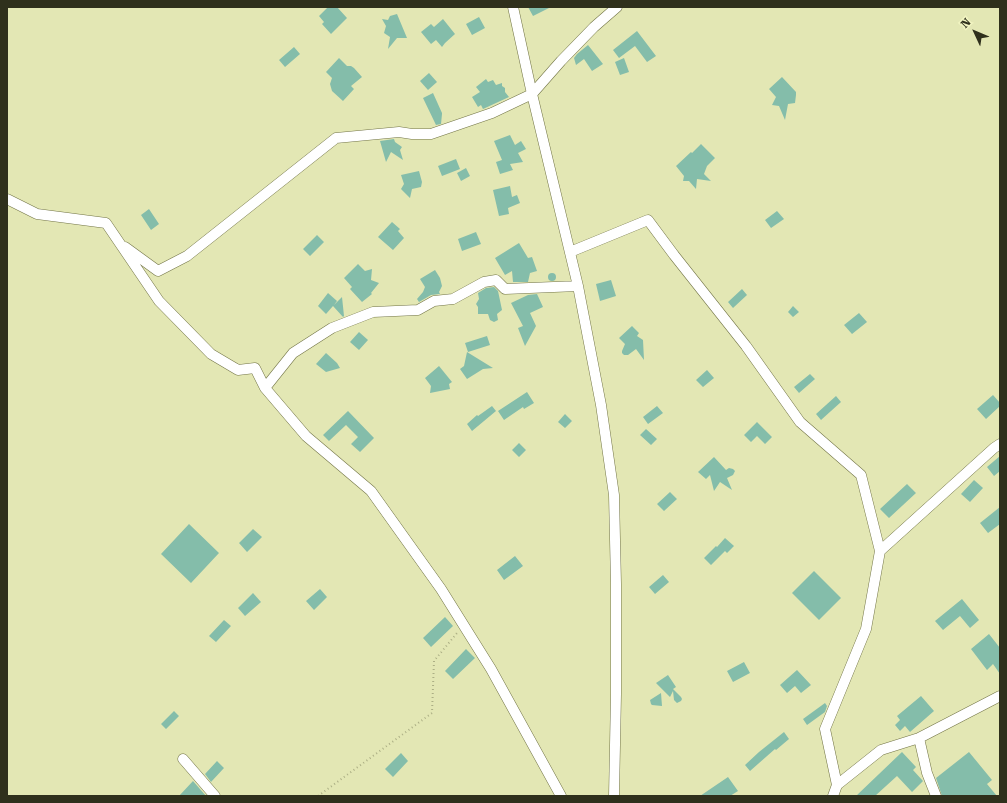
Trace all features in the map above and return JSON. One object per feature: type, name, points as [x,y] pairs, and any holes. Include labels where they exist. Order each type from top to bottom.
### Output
[{"type":"street","points":[[514,7],[532,94],[578,286],[601,405],[614,495],[616,584],[614,796]]},
{"type":"street","points":[[120,242],[158,271],[187,256],[336,138],[399,132],[431,134],[492,114],[532,94],[561,60],[594,27],[617,7]]},
{"type":"street","points":[[7,199],[37,214],[106,223],[158,301],[211,354],[238,370],[255,368],[265,388],[306,436],[371,491],[441,589],[491,669],[561,796]]},
{"type":"street","points":[[570,252],[648,220],[746,346],[800,422],[861,475],[880,551],[866,629],[825,729],[836,785],[832,796]]},
{"type":"street","points":[[265,388],[293,353],[332,328],[374,312],[418,310],[434,301],[453,299],[484,282],[496,280],[505,289],[578,286]]},
{"type":"street","points":[[880,551],[988,453],[1000,444]]},
{"type":"street","points":[[836,785],[881,750],[919,738],[1000,696]]},
{"type":"street","points":[[919,738],[927,773],[936,796]]},
{"type":"street","points":[[183,759],[215,796]]},
{"type":"path","points":[[318,796],[432,713],[434,661],[463,625]]},
{"type":"building","points":[[328,7],[337,7],[347,18],[331,34],[322,24],[324,22],[319,16]]},
{"type":"building","points":[[528,7],[551,7],[533,16]]},
{"type":"building","points":[[397,14],[407,38],[397,38],[388,49],[390,37],[384,33],[386,26],[382,19],[388,20],[390,16]]},
{"type":"building","points":[[479,17],[485,28],[472,35],[466,24]]},
{"type":"building","points":[[443,19],[455,34],[442,47],[436,40],[431,44],[421,32],[431,24],[434,27]]},
{"type":"building","points":[[637,31],[656,56],[647,62],[635,46],[619,58],[613,50]]},
{"type":"building","points":[[588,45],[603,64],[592,71],[584,59],[576,65],[574,58]]},
{"type":"building","points":[[294,47],[300,54],[285,67],[279,60]]},
{"type":"building","points":[[339,58],[347,66],[354,68],[362,77],[351,86],[354,89],[343,101],[332,91],[330,84],[332,78],[326,72]]},
{"type":"building","points":[[624,58],[629,72],[620,75],[615,62]]},
{"type":"building","points":[[429,73],[437,82],[428,90],[420,81]]},
{"type":"building","points":[[782,77],[796,92],[795,103],[788,104],[785,120],[779,106],[772,105],[776,97],[769,89]]},
{"type":"building","points":[[486,79],[488,82],[493,80],[496,85],[502,83],[502,86],[505,88],[505,92],[509,97],[483,109],[481,105],[478,107],[472,97],[480,92],[476,87]]},
{"type":"building","points":[[433,93],[442,113],[441,124],[436,125],[423,98]]},
{"type":"building","points":[[510,135],[515,145],[521,141],[526,149],[518,153],[523,162],[510,164],[513,170],[500,174],[496,162],[502,160],[494,141]]},
{"type":"building","points":[[394,139],[395,142],[402,147],[400,150],[403,160],[391,152],[386,162],[380,141]]},
{"type":"building","points":[[701,144],[715,158],[707,166],[704,174],[711,181],[697,179],[696,189],[689,181],[683,181],[684,176],[676,166]]},
{"type":"building","points":[[456,159],[460,169],[442,176],[438,166]]},
{"type":"building","points":[[466,168],[470,176],[461,181],[457,173]]},
{"type":"building","points":[[419,171],[422,182],[421,187],[412,189],[410,198],[401,189],[404,184],[401,175]]},
{"type":"building","points":[[510,186],[512,197],[517,195],[520,203],[508,208],[509,214],[499,216],[493,190]]},
{"type":"building","points":[[149,209],[159,224],[151,230],[141,215]]},
{"type":"building","points":[[777,211],[784,219],[771,228],[765,220]]},
{"type":"building","points":[[392,222],[400,229],[398,231],[404,238],[393,250],[378,237]]},
{"type":"building","points":[[476,232],[481,244],[462,251],[458,239]]},
{"type":"building","points":[[317,235],[324,242],[310,256],[303,249]]},
{"type":"building","points":[[519,243],[528,258],[532,257],[537,271],[530,273],[528,282],[513,282],[512,271],[505,275],[495,258]]},
{"type":"building","points":[[358,264],[365,271],[372,269],[371,280],[379,283],[371,293],[372,294],[362,302],[350,289],[352,287],[344,278]]},
{"type":"building","points":[[435,270],[440,278],[442,286],[439,292],[440,294],[431,295],[419,302],[417,299],[425,287],[420,279]]},
{"type":"building","points":[[550,273],[554,273],[556,277],[554,281],[550,281],[548,279],[548,275]]},
{"type":"building","points":[[611,280],[616,296],[600,301],[596,284]]},
{"type":"building","points":[[494,287],[498,291],[502,310],[497,314],[498,320],[494,322],[490,320],[488,314],[478,314],[478,307],[476,304],[479,299],[478,293],[486,288]]},
{"type":"building","points":[[742,289],[747,295],[733,308],[728,302]]},
{"type":"building","points":[[328,293],[337,301],[334,305],[342,297],[343,317],[333,306],[326,314],[318,306]]},
{"type":"building","points":[[537,294],[543,307],[530,313],[536,326],[525,346],[518,328],[523,326],[511,303],[528,295]]},
{"type":"building","points":[[793,306],[799,312],[793,317],[788,312]]},
{"type":"building","points":[[859,313],[867,322],[852,334],[844,325]]},
{"type":"building","points":[[632,326],[639,333],[637,336],[643,340],[644,360],[636,349],[628,355],[624,355],[622,353],[625,344],[619,338]]},
{"type":"building","points":[[359,332],[368,340],[359,350],[350,342]]},
{"type":"building","points":[[487,336],[490,345],[468,352],[465,343]]},
{"type":"building","points":[[467,352],[493,368],[483,369],[467,379],[460,369],[464,366]]},
{"type":"building","points":[[326,353],[337,363],[340,368],[326,372],[316,364]]},
{"type":"building","points":[[439,366],[452,382],[449,384],[450,389],[430,393],[431,386],[425,378]]},
{"type":"building","points":[[707,370],[714,378],[703,387],[696,380]]},
{"type":"building","points":[[810,374],[815,379],[799,393],[794,387]]},
{"type":"building","points":[[527,392],[534,403],[524,409],[523,407],[504,420],[498,411]]},
{"type":"building","points":[[993,395],[1000,403],[1000,406],[986,419],[977,409]]},
{"type":"building","points":[[836,396],[841,402],[821,420],[816,414]]},
{"type":"building","points":[[492,406],[496,411],[472,431],[467,424],[477,415],[478,416]]},
{"type":"building","points":[[657,406],[663,413],[648,424],[643,417]]},
{"type":"building","points":[[348,411],[374,438],[360,452],[351,444],[358,437],[346,425],[329,441],[323,435]]},
{"type":"building","points":[[565,414],[572,421],[565,428],[558,422]]},
{"type":"building","points":[[757,422],[772,437],[765,444],[757,436],[751,442],[744,435]]},
{"type":"building","points":[[646,429],[657,439],[651,445],[640,435]]},
{"type":"building","points":[[519,443],[526,450],[519,457],[512,450]]},
{"type":"building","points":[[1000,456],[1000,471],[994,476],[987,467]]},
{"type":"building","points":[[714,457],[726,470],[729,468],[735,471],[733,475],[727,478],[732,490],[720,482],[714,491],[710,475],[706,479],[698,472]]},
{"type":"building","points":[[974,480],[983,488],[970,502],[961,494]]},
{"type":"building","points":[[907,484],[916,493],[889,518],[880,509]]},
{"type":"building","points":[[670,492],[677,499],[664,511],[657,504]]},
{"type":"building","points":[[1000,507],[1000,524],[988,533],[980,523]]},
{"type":"building","points":[[189,524],[219,553],[191,583],[161,554]]},
{"type":"building","points":[[253,529],[262,537],[247,552],[239,543]]},
{"type":"building","points":[[725,538],[734,546],[727,553],[725,551],[711,565],[704,558]]},
{"type":"building","points":[[515,556],[523,566],[504,580],[497,570]]},
{"type":"building","points":[[814,571],[841,598],[819,620],[792,593]]},
{"type":"building","points":[[663,575],[669,582],[655,594],[649,587]]},
{"type":"building","points":[[320,589],[327,597],[314,610],[306,601]]},
{"type":"building","points":[[253,593],[261,602],[245,616],[238,608]]},
{"type":"building","points":[[962,599],[979,620],[970,628],[960,616],[943,630],[935,621]]},
{"type":"building","points":[[445,617],[453,626],[431,647],[423,638]]},
{"type":"building","points":[[224,620],[231,626],[216,642],[209,636]]},
{"type":"building","points":[[989,634],[1000,648],[1000,674],[993,664],[987,670],[971,649]]},
{"type":"building","points":[[466,649],[475,658],[453,679],[445,671]]},
{"type":"building","points":[[744,662],[750,673],[733,682],[727,671]]},
{"type":"building","points":[[797,670],[811,685],[801,693],[795,686],[787,693],[780,685]]},
{"type":"building","points":[[668,675],[676,687],[673,689],[682,699],[677,703],[674,700],[673,691],[670,697],[656,683]]},
{"type":"building","points":[[661,693],[662,706],[652,705],[650,700]]},
{"type":"building","points":[[921,696],[934,711],[910,732],[905,726],[900,731],[895,725],[900,720],[897,716]]},
{"type":"building","points":[[825,703],[827,706],[825,712],[807,725],[803,719]]},
{"type":"building","points":[[174,711],[179,716],[166,729],[161,724]]},
{"type":"building","points":[[784,732],[789,739],[750,771],[745,765]]},
{"type":"building","points":[[902,752],[916,767],[913,770],[923,781],[912,792],[897,776],[875,796],[856,796]]},
{"type":"building","points":[[969,752],[992,780],[987,784],[997,796],[942,796],[936,778]]},
{"type":"building","points":[[401,753],[408,761],[393,777],[385,769]]},
{"type":"building","points":[[217,761],[224,768],[211,782],[205,774]]},
{"type":"building","points":[[728,777],[738,791],[730,796],[700,796]]},
{"type":"building","points":[[193,781],[206,796],[179,796]]}]
